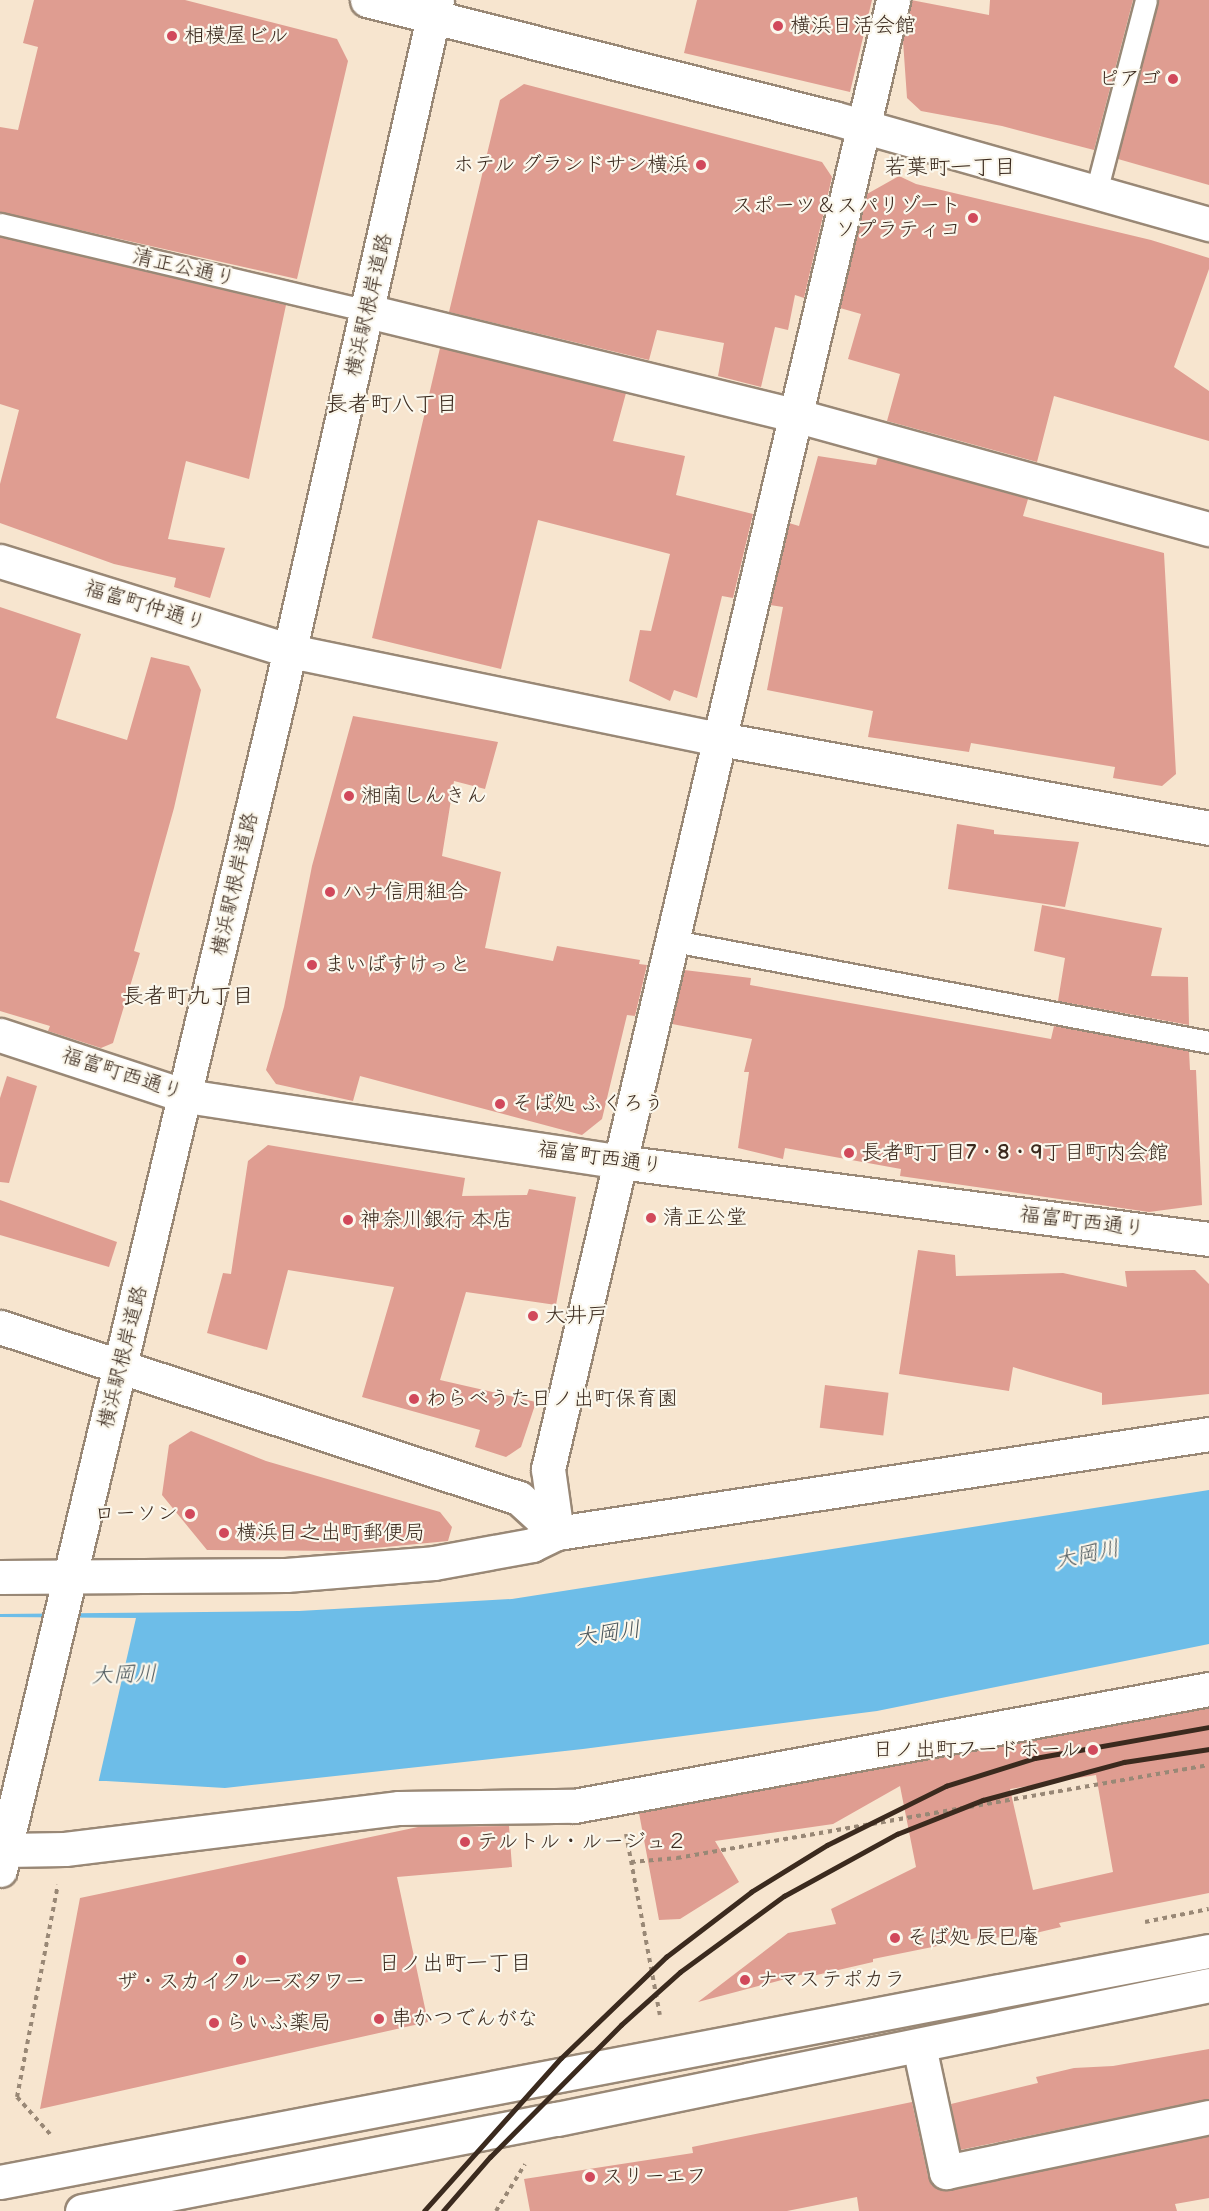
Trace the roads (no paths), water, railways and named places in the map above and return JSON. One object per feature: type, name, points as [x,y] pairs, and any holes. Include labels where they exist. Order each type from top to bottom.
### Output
[{"type":"street","points":[[367,0],[435,8],[1209,224]]},
{"type":"street","points":[[557,1533],[548,1469],[798,416],[893,0]]},
{"type":"street","name":"横浜駅根岸道路","points":[[3,1860],[8,1806],[66,1590],[186,1096],[290,651],[435,8]]},
{"type":"street","points":[[367,311],[798,416],[1209,528],[1209,545]]},
{"type":"street","name":"福富町仲通り","points":[[0,561],[290,651],[720,738],[1209,828]]},
{"type":"street","name":"福富町西通り","points":[[0,1035],[186,1096],[620,1162],[1209,1239]]},
{"type":"street","points":[[0,1327],[519,1498],[557,1533]]},
{"type":"street","points":[[0,1577],[66,1590],[434,1563],[532,1545],[557,1533],[1209,1434]]},
{"type":"street","points":[[3,1860],[65,1849],[399,1808],[574,1806],[1209,1689]]},
{"type":"street","points":[[0,2182],[1209,1951]]},
{"type":"street","points":[[82,2211],[919,2046],[1209,1985]]},
{"type":"street","points":[[919,2046],[946,2172],[1209,2117]]},
{"type":"lane","points":[[1096,192],[1146,0]]},
{"type":"lane","name":"清正公通り","points":[[0,224],[367,311]]},
{"type":"lane","points":[[674,941],[1209,1042]]},
{"type":"water","name":"大岡川","points":[[1209,1490],[1209,1644],[877,1711],[583,1749],[225,1788],[106,1781],[0,1781],[0,1614],[299,1611],[512,1599]]},
{"type":"railway","points":[[424,2211],[561,2058],[666,1957],[751,1892],[827,1845],[946,1786],[1035,1758],[1209,1727]]},
{"type":"railway","points":[[443,2211],[490,2157],[621,2025],[680,1972],[784,1896],[897,1834],[983,1800],[1124,1762],[1209,1749]]},
{"type":"place","name":"横浜日活会館","points":[[778,26]]},
{"type":"place","name":"相模屋ビル","points":[[172,36]]},
{"type":"place","name":"ピアゴ","points":[[1173,79]]},
{"type":"place","name":"ホテル グランドサン横浜","points":[[701,165]]},
{"type":"place","name":"スポーツ＆スパリゾート ソプラティコ","points":[[973,218]]},
{"type":"place","name":"湘南しんきん","points":[[349,796]]},
{"type":"place","name":"ハナ信用組合","points":[[330,892]]},
{"type":"place","name":"まいばすけっと","points":[[312,965]]},
{"type":"place","name":"そば処 ふくろう","points":[[500,1104]]},
{"type":"place","name":"長者町丁目7・8・9丁目町内会館","points":[[849,1153]]},
{"type":"place","name":"清正公堂","points":[[651,1218]]},
{"type":"place","name":"神奈川銀行 本店","points":[[348,1220]]},
{"type":"place","name":"大井戸","points":[[533,1316]]},
{"type":"place","name":"わらべうた日ノ出町保育園","points":[[414,1399]]},
{"type":"place","name":"ローソン","points":[[190,1514]]},
{"type":"place","name":"横浜日之出町郵便局","points":[[224,1533]]},
{"type":"place","name":"日ノ出町フードホール","points":[[1093,1750]]},
{"type":"place","name":"テルトル・ルージュ２","points":[[465,1842]]},
{"type":"place","name":"そば処 辰巳庵","points":[[895,1938]]},
{"type":"place","name":"ザ・スカイクルーズタワー","points":[[241,1960]]},
{"type":"place","name":"ナマステポカラ","points":[[745,1980]]},
{"type":"place","name":"串かつでんがな","points":[[379,2019]]},
{"type":"place","name":"らいふ薬局","points":[[214,2023]]},
{"type":"place","name":"スリーエフ","points":[[590,2177]]},
{"type":"district","name":"若葉町一丁目","points":[[950,168]]},
{"type":"district","name":"長者町八丁目","points":[[392,405]]},
{"type":"district","name":"長者町九丁目","points":[[188,997]]},
{"type":"district","name":"日ノ出町一丁目","points":[[455,1964]]}]
